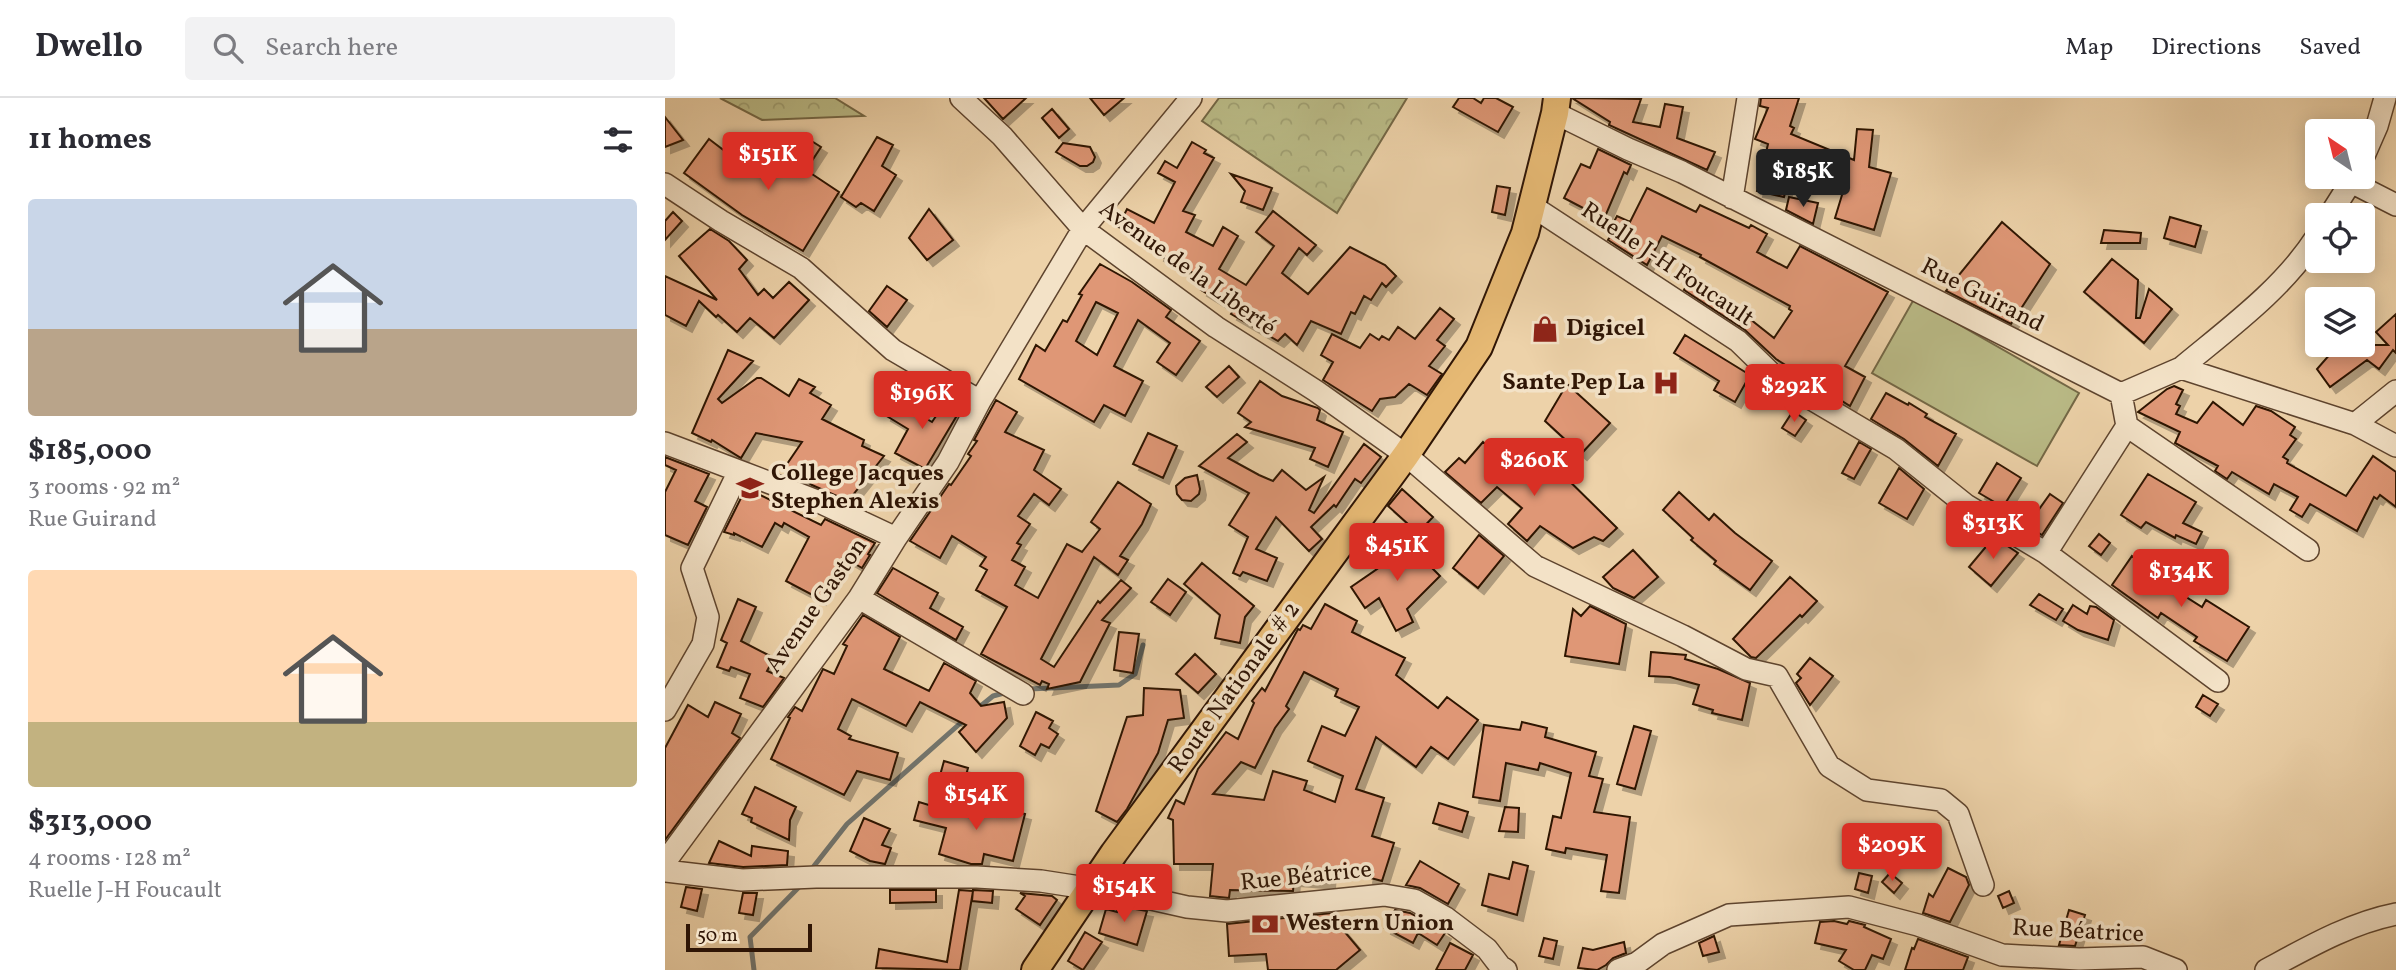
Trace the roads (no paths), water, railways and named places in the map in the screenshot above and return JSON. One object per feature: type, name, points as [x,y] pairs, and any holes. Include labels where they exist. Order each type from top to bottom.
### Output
[{"type":"main road","name":"Route Nationale # 2","points":[[1035,970],[1088,889],[1406,455],[1479,347],[1525,233],[1556,105]]},
{"type":"street","name":"Avenue de la Liberté","points":[[961,98],[1002,136],[1083,229],[1216,327],[1316,391],[1406,455],[1535,566],[1746,669],[1777,676],[1829,766],[1867,790],[1941,800],[1958,814],[1983,886]]},
{"type":"street","name":"Avenue Gaston","points":[[665,862],[859,598],[948,462],[980,401],[1083,229],[1191,98]]},
{"type":"street","points":[[1732,198],[1748,98]]},
{"type":"street","points":[[2375,131],[2385,98]]},
{"type":"street","name":"Rue Guirand","points":[[1556,105],[1628,149],[1682,172],[2121,394]]},
{"type":"street","points":[[665,184],[801,268],[893,350],[980,401]]},
{"type":"street","points":[[2368,189],[2396,205]]},
{"type":"street","name":"Ruelle J-H Foucault","points":[[1532,206],[1738,341],[1776,378],[1896,449],[1966,505],[2046,553],[2218,681]]},
{"type":"street","points":[[2046,553],[2127,426],[2121,394],[2181,368],[2263,299],[2305,256]]},
{"type":"street","points":[[2181,368],[2354,424],[2396,446]]},
{"type":"street","points":[[2354,424],[2396,391]]},
{"type":"street","points":[[2127,426],[2308,550]]},
{"type":"street","points":[[665,443],[817,501],[896,538]]},
{"type":"street","points":[[665,710],[703,644],[708,617],[692,568],[739,471]]},
{"type":"street","points":[[859,598],[1023,694]]},
{"type":"street","name":"Rue Béatrice","points":[[665,871],[742,880],[977,877],[1041,881],[1227,911],[1384,895],[1414,901],[1446,918],[1487,949],[1500,967],[1506,970]]},
{"type":"street","name":"Rue Béatrice","points":[[1618,970],[1637,963],[1663,944],[1729,915],[1849,907],[1918,925],[2002,955],[2079,959],[2143,957],[2176,970]]},
{"type":"street","points":[[2266,970],[2314,944],[2381,917],[2396,914]]},
{"type":"waterway","points":[[1029,689],[1119,685],[1135,674],[1143,645]]},
{"type":"waterway","points":[[977,709],[993,696],[1004,693]]},
{"type":"waterway","points":[[814,866],[847,824],[964,720]]},
{"type":"waterway","points":[[754,970],[750,937],[802,884]]},
{"type":"place","name":"Digicel","points":[[1545,329]]},
{"type":"place","name":"Sante Pep La","points":[[1666,383]]},
{"type":"place","name":"College Jacques Stephen Alexis","points":[[750,488]]},
{"type":"place","name":"Western Union","points":[[1265,924]]}]
